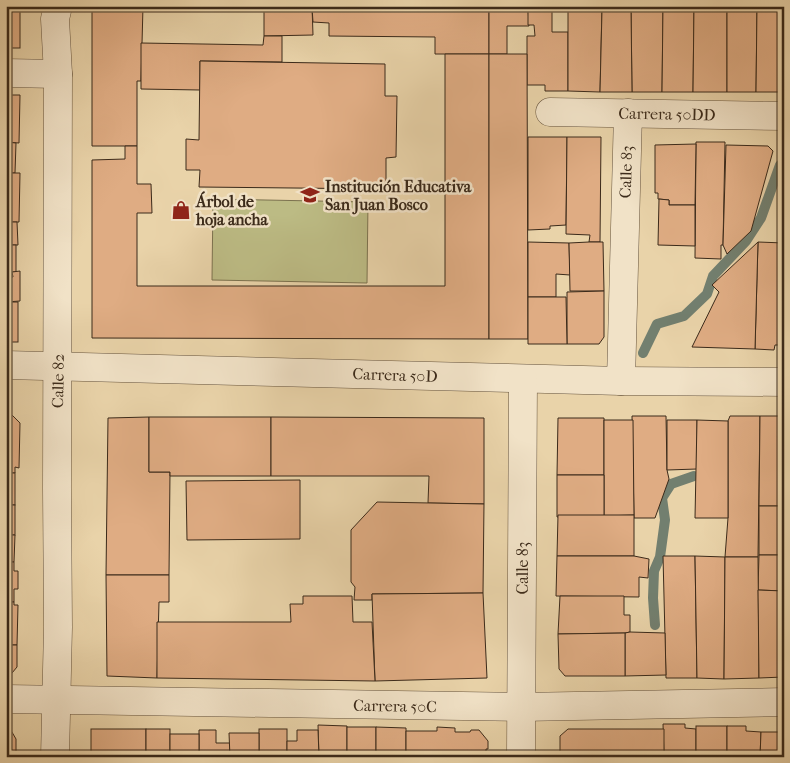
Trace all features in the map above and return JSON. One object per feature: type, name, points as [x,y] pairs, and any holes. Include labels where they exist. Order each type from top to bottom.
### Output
[{"type":"street","name":"Calle 82","points":[[56,757],[58,627],[58,74],[55,19],[58,6]]},
{"type":"street","points":[[6,73],[58,74]]},
{"type":"street","name":"Carrera 50DD","points":[[550,112],[784,116]]},
{"type":"street","name":"Calle 83","points":[[620,382],[628,113]]},
{"type":"street","name":"Carrera 50D","points":[[6,365],[620,382],[784,382]]},
{"type":"street","name":"Calle 83","points":[[521,757],[523,379]]},
{"type":"street","name":"Carrera 50C","points":[[6,699],[521,707],[784,702]]},
{"type":"shaded area","points":[[213,199],[368,202],[367,283],[212,280]]},
{"type":"building","points":[[6,6],[20,6],[20,48],[6,48]]},
{"type":"building","points":[[92,6],[143,6],[141,81],[137,81],[137,146],[92,146]]},
{"type":"building","points":[[264,6],[312,6],[313,35],[264,36]]},
{"type":"building","points":[[329,6],[489,6],[489,54],[435,54],[435,37],[329,36],[329,23],[313,22],[312,8],[329,8]]},
{"type":"building","points":[[489,6],[528,6],[529,26],[507,26],[507,54],[489,54]]},
{"type":"building","points":[[528,6],[568,6],[568,8],[552,8],[552,32],[568,32],[568,91],[545,91],[545,85],[527,85],[527,36],[535,36],[534,25],[528,25]]},
{"type":"building","points":[[568,6],[602,6],[600,92],[568,91]]},
{"type":"building","points":[[631,6],[663,6],[662,92],[632,92]]},
{"type":"building","points":[[663,6],[694,6],[693,92],[662,92]]},
{"type":"building","points":[[694,6],[727,6],[727,92],[693,92]]},
{"type":"building","points":[[727,6],[757,6],[756,92],[727,92]]},
{"type":"building","points":[[757,6],[784,6],[784,92],[756,92]]},
{"type":"building","points":[[602,10],[631,10],[632,92],[600,92]]},
{"type":"building","points":[[264,36],[282,36],[282,62],[200,61],[200,90],[141,89],[141,43],[263,45]]},
{"type":"building","points":[[445,54],[489,54],[489,339],[92,338],[92,160],[125,159],[125,146],[137,146],[137,184],[151,184],[152,213],[137,213],[137,286],[445,286]]},
{"type":"building","points":[[489,54],[527,54],[528,339],[489,339]]},
{"type":"building","points":[[200,61],[385,64],[385,96],[397,96],[396,157],[386,158],[386,189],[199,187],[200,170],[186,170],[186,139],[199,140]]},
{"type":"building","points":[[6,95],[20,95],[19,143],[6,142]]},
{"type":"building","points":[[528,137],[567,137],[566,225],[550,226],[550,229],[528,230]]},
{"type":"building","points":[[567,137],[601,137],[600,242],[589,242],[590,235],[566,234]]},
{"type":"building","points":[[6,142],[16,143],[15,173],[6,173]]},
{"type":"building","points":[[696,142],[725,142],[723,245],[721,245],[721,259],[695,258]]},
{"type":"building","points":[[696,144],[695,205],[669,205],[669,200],[658,199],[658,193],[655,193],[655,145]]},
{"type":"building","points":[[726,145],[768,146],[773,151],[751,231],[727,254],[723,245]]},
{"type":"building","points":[[6,173],[20,173],[19,222],[6,222]]},
{"type":"building","points":[[659,199],[669,200],[669,205],[695,205],[695,246],[658,245]]},
{"type":"building","points":[[6,222],[17,222],[18,245],[6,245]]},
{"type":"building","points":[[528,242],[569,243],[570,275],[556,274],[556,297],[528,297]]},
{"type":"building","points":[[603,242],[604,291],[570,291],[569,243]]},
{"type":"building","points":[[758,242],[784,243],[784,345],[775,345],[774,350],[755,349]]},
{"type":"building","points":[[758,242],[755,349],[692,347],[719,292],[712,285]]},
{"type":"building","points":[[6,245],[16,245],[16,272],[6,272]]},
{"type":"building","points":[[20,271],[20,301],[6,302],[6,277],[13,277],[12,272]]},
{"type":"building","points":[[604,291],[604,337],[599,344],[567,344],[567,292]]},
{"type":"building","points":[[528,297],[566,297],[567,344],[528,344]]},
{"type":"building","points":[[6,302],[18,302],[18,342],[6,342]]},
{"type":"building","points":[[6,412],[9,412],[20,423],[19,468],[15,467],[15,473],[6,473]]},
{"type":"building","points":[[632,416],[666,416],[667,470],[669,479],[655,518],[634,518]]},
{"type":"building","points":[[730,416],[760,416],[758,557],[725,557],[728,518],[728,421]]},
{"type":"building","points":[[760,416],[784,416],[784,506],[759,506]]},
{"type":"building","points":[[149,417],[149,472],[170,472],[169,575],[106,575],[108,418]]},
{"type":"building","points":[[149,417],[271,417],[271,476],[170,476],[170,472],[149,472]]},
{"type":"building","points":[[271,417],[484,418],[484,504],[428,503],[429,476],[271,476]]},
{"type":"building","points":[[558,418],[604,418],[604,475],[557,475]]},
{"type":"building","points":[[604,420],[633,420],[634,515],[604,516]]},
{"type":"building","points":[[667,420],[697,420],[697,469],[667,470]]},
{"type":"building","points":[[697,420],[728,421],[728,518],[695,518]]},
{"type":"building","points":[[6,473],[15,473],[15,505],[6,505]]},
{"type":"building","points":[[557,475],[604,475],[604,516],[557,517]]},
{"type":"building","points":[[300,480],[300,539],[187,540],[186,481]]},
{"type":"building","points":[[377,502],[484,504],[483,593],[372,594],[372,600],[354,600],[355,587],[351,582],[351,530]]},
{"type":"building","points":[[6,505],[15,505],[15,535],[6,535]]},
{"type":"building","points":[[759,506],[784,506],[784,555],[759,555]]},
{"type":"building","points":[[558,515],[634,515],[634,556],[557,556]]},
{"type":"building","points":[[6,535],[15,535],[14,562],[6,562]]},
{"type":"building","points":[[759,555],[784,555],[784,591],[758,590]]},
{"type":"building","points":[[557,556],[634,556],[649,559],[648,578],[639,577],[639,597],[556,596]]},
{"type":"building","points":[[663,556],[695,556],[697,678],[666,678]]},
{"type":"building","points":[[695,556],[725,557],[724,679],[697,678]]},
{"type":"building","points":[[725,557],[758,557],[759,678],[724,679]]},
{"type":"building","points":[[6,562],[14,562],[14,571],[18,571],[18,589],[14,589],[14,602],[6,602]]},
{"type":"building","points":[[106,575],[169,575],[169,602],[159,602],[157,678],[107,676]]},
{"type":"building","points":[[758,590],[784,591],[784,677],[759,678]]},
{"type":"building","points":[[483,593],[487,678],[375,681],[372,594]]},
{"type":"building","points":[[303,596],[352,596],[353,622],[372,622],[375,681],[157,678],[157,622],[291,622],[290,604],[303,604]]},
{"type":"building","points":[[560,596],[624,596],[624,615],[630,615],[630,632],[558,634]]},
{"type":"building","points":[[6,602],[14,602],[14,605],[18,605],[17,645],[6,645]]},
{"type":"building","points":[[625,633],[665,633],[666,675],[625,676]]},
{"type":"building","points":[[625,633],[625,676],[565,676],[559,669],[558,634]]},
{"type":"building","points":[[6,645],[17,645],[17,667],[7,679]]},
{"type":"building","points":[[663,724],[685,724],[685,728],[696,729],[696,757],[664,757]]},
{"type":"building","points":[[318,725],[347,726],[347,757],[319,757]]},
{"type":"building","points":[[696,726],[727,726],[727,757],[696,757]]},
{"type":"building","points":[[727,726],[746,726],[746,731],[761,732],[760,757],[727,757]]},
{"type":"building","points":[[6,727],[9,727],[16,739],[16,757],[6,757]]},
{"type":"building","points":[[347,727],[376,727],[376,757],[347,757]]},
{"type":"building","points":[[376,727],[406,728],[406,757],[376,757]]},
{"type":"building","points":[[437,727],[455,728],[455,732],[479,730],[488,741],[486,757],[452,757],[452,752],[449,752],[449,754],[436,754],[436,757],[419,757],[418,754],[406,754],[406,731],[437,731]]},
{"type":"building","points":[[91,729],[146,729],[146,757],[91,757]]},
{"type":"building","points":[[146,729],[170,729],[170,757],[146,757]]},
{"type":"building","points":[[259,729],[287,729],[287,757],[259,757]]},
{"type":"building","points":[[568,729],[664,729],[664,757],[560,757],[560,736]]},
{"type":"building","points":[[199,730],[216,730],[216,743],[230,743],[230,757],[199,757]]},
{"type":"building","points":[[297,730],[318,730],[319,757],[287,757],[287,741],[297,741]]},
{"type":"building","points":[[761,732],[784,732],[784,757],[760,757]]},
{"type":"building","points":[[229,733],[259,733],[259,757],[230,757]]},
{"type":"building","points":[[170,734],[199,734],[199,757],[170,757]]},
{"type":"waterway","points":[[643,353],[657,324],[684,316],[707,294],[713,276],[746,241],[761,218],[780,165]]},
{"type":"waterway","points":[[655,625],[654,571],[660,557],[665,520],[662,498],[671,484],[694,476]]},
{"type":"place","name":"Institución Educativa San Juan Bosco","points":[[310,195]]},
{"type":"place","name":"Árbol de hoja ancha","points":[[181,210]]}]
